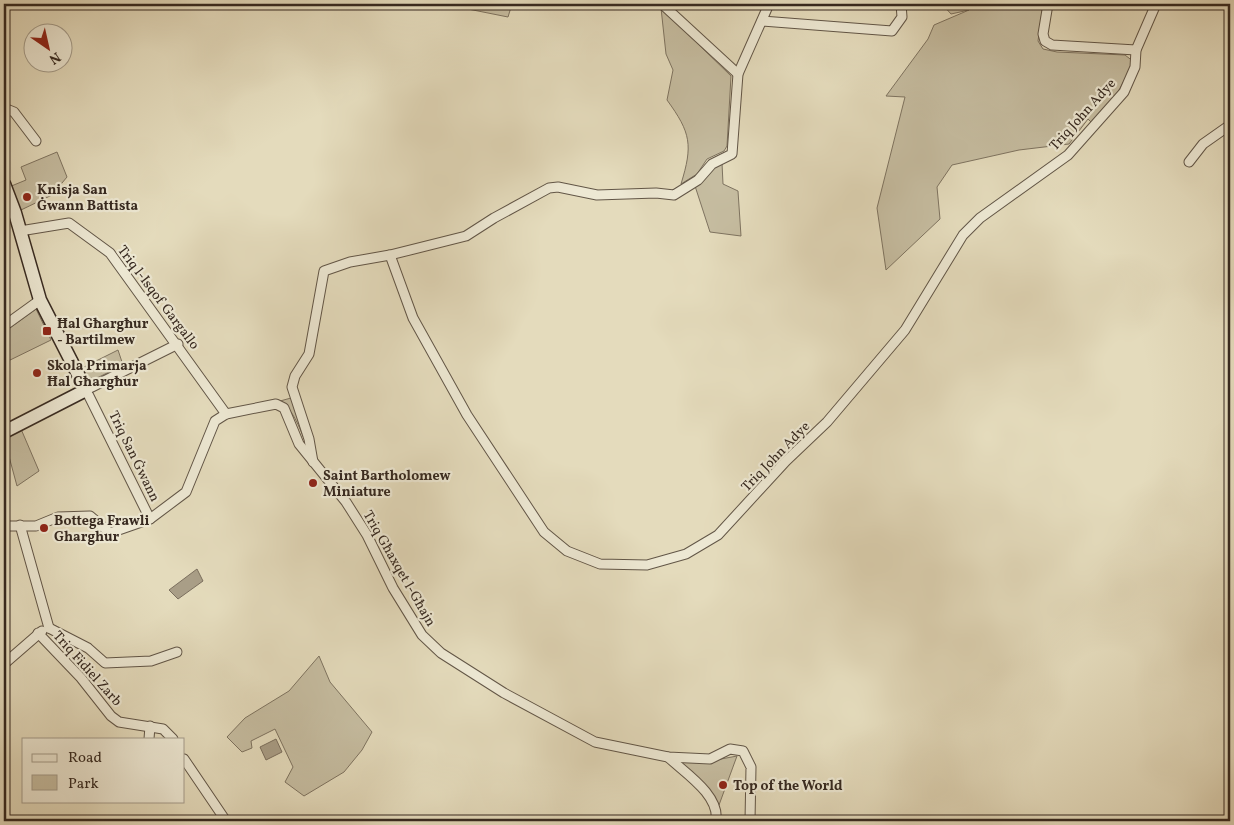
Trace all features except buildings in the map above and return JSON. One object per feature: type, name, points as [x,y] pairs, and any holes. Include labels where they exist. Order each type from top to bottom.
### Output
[{"type":"street","points":[[662,4],[738,74]]},
{"type":"street","points":[[313,464],[309,439],[292,387],[295,376],[309,354],[324,271],[350,262],[390,256],[466,236],[549,188],[558,187],[597,195],[656,193],[674,195],[698,180],[712,164],[732,154],[738,74],[769,4]]},
{"type":"street","points":[[762,21],[892,31],[902,17],[901,4]]},
{"type":"street","points":[[1048,4],[1043,34],[1045,41],[1052,45],[1136,50]]},
{"type":"street","name":"Triq John Adye","points":[[390,256],[412,318],[467,415],[544,532],[567,551],[600,564],[647,565],[686,554],[718,535],[786,461],[827,422],[905,330],[963,235],[980,218],[1068,155],[1124,92],[1136,68],[1136,50],[1156,4]]},
{"type":"street","points":[[4,108],[14,112],[36,141]]},
{"type":"street","points":[[1189,162],[1203,144],[1230,125]]},
{"type":"street","name":"Triq San Ġwann","points":[[4,184],[40,300],[150,519]]},
{"type":"street","name":"Triq l-Isqof Gargallo","points":[[20,231],[70,224],[110,253],[178,344],[226,414]]},
{"type":"street","points":[[4,326],[40,300]]},
{"type":"street","points":[[4,432],[178,344]]},
{"type":"street","name":"Triq Għaxqet l-Għajn","points":[[226,414],[276,404],[284,408],[299,444],[313,464],[346,502],[367,535],[393,588],[422,635],[441,652],[504,693],[594,742],[668,757],[710,759],[730,749],[743,752],[752,767],[750,821]]},
{"type":"street","points":[[4,526],[36,526],[58,517],[90,516],[110,533],[150,519],[186,492],[215,421],[226,414]]},
{"type":"street","points":[[20,525],[49,628],[88,648],[105,663],[151,661],[177,652]]},
{"type":"street","points":[[4,664],[38,633],[49,628]]},
{"type":"street","name":"Triq Fidiel Zarb","points":[[38,633],[81,678],[111,716],[119,722],[163,729],[172,738]]},
{"type":"street","points":[[149,738],[150,726]]},
{"type":"street","points":[[668,757],[706,792],[718,812],[716,821]]},
{"type":"street","points":[[185,761],[226,821]]},
{"type":"green space","points":[[443,4],[512,4],[508,17]]},
{"type":"green space","points":[[942,4],[973,4],[973,9],[989,4],[1043,4],[1038,41],[1043,49],[1057,52],[1125,55],[1134,62],[1111,105],[1092,123],[1088,119],[1069,144],[1019,150],[952,165],[937,187],[940,219],[886,270],[877,208],[905,97],[886,96],[928,39],[934,25],[969,10],[951,14]]},
{"type":"green space","points":[[661,8],[731,76],[727,146],[724,151],[707,159],[697,174],[681,184],[687,159],[688,140],[681,122],[667,100],[673,70],[666,54]]},
{"type":"green space","points":[[57,152],[67,177],[52,195],[21,210],[9,187],[26,180],[21,167]]},
{"type":"green space","points":[[722,163],[723,184],[738,191],[741,236],[710,232],[695,186],[706,171]]},
{"type":"green space","points":[[36,309],[51,340],[4,363],[4,332]]},
{"type":"green space","points":[[118,350],[123,365],[95,379],[87,377],[82,368]]},
{"type":"green space","points":[[291,398],[307,439],[305,441],[292,413],[280,401]]},
{"type":"green space","points":[[21,429],[39,471],[17,486],[4,438]]},
{"type":"green space","points":[[319,656],[330,682],[372,732],[362,750],[344,772],[304,796],[285,782],[293,767],[275,729],[251,741],[252,748],[242,752],[227,737],[245,718],[289,691]]},
{"type":"green space","points":[[737,756],[719,805],[709,789],[679,761],[705,762]]},
{"type":"shaded area","points":[[197,569],[203,581],[178,599],[169,590]]},
{"type":"shaded area","points":[[276,739],[282,752],[266,760],[260,747]]},
{"type":"place","name":"Knisja San Ġwann Battista","points":[[27,197]]},
{"type":"place","name":"Ħal Għargħur - Bartilmew","points":[[47,331]]},
{"type":"place","name":"Skola Primarja Ħal Għargħur","points":[[37,373]]},
{"type":"place","name":"Saint Bartholomew Miniature","points":[[313,483]]},
{"type":"place","name":"Bottega Frawli Gharghur","points":[[44,528]]},
{"type":"place","name":"Top of the World","points":[[723,785]]}]
